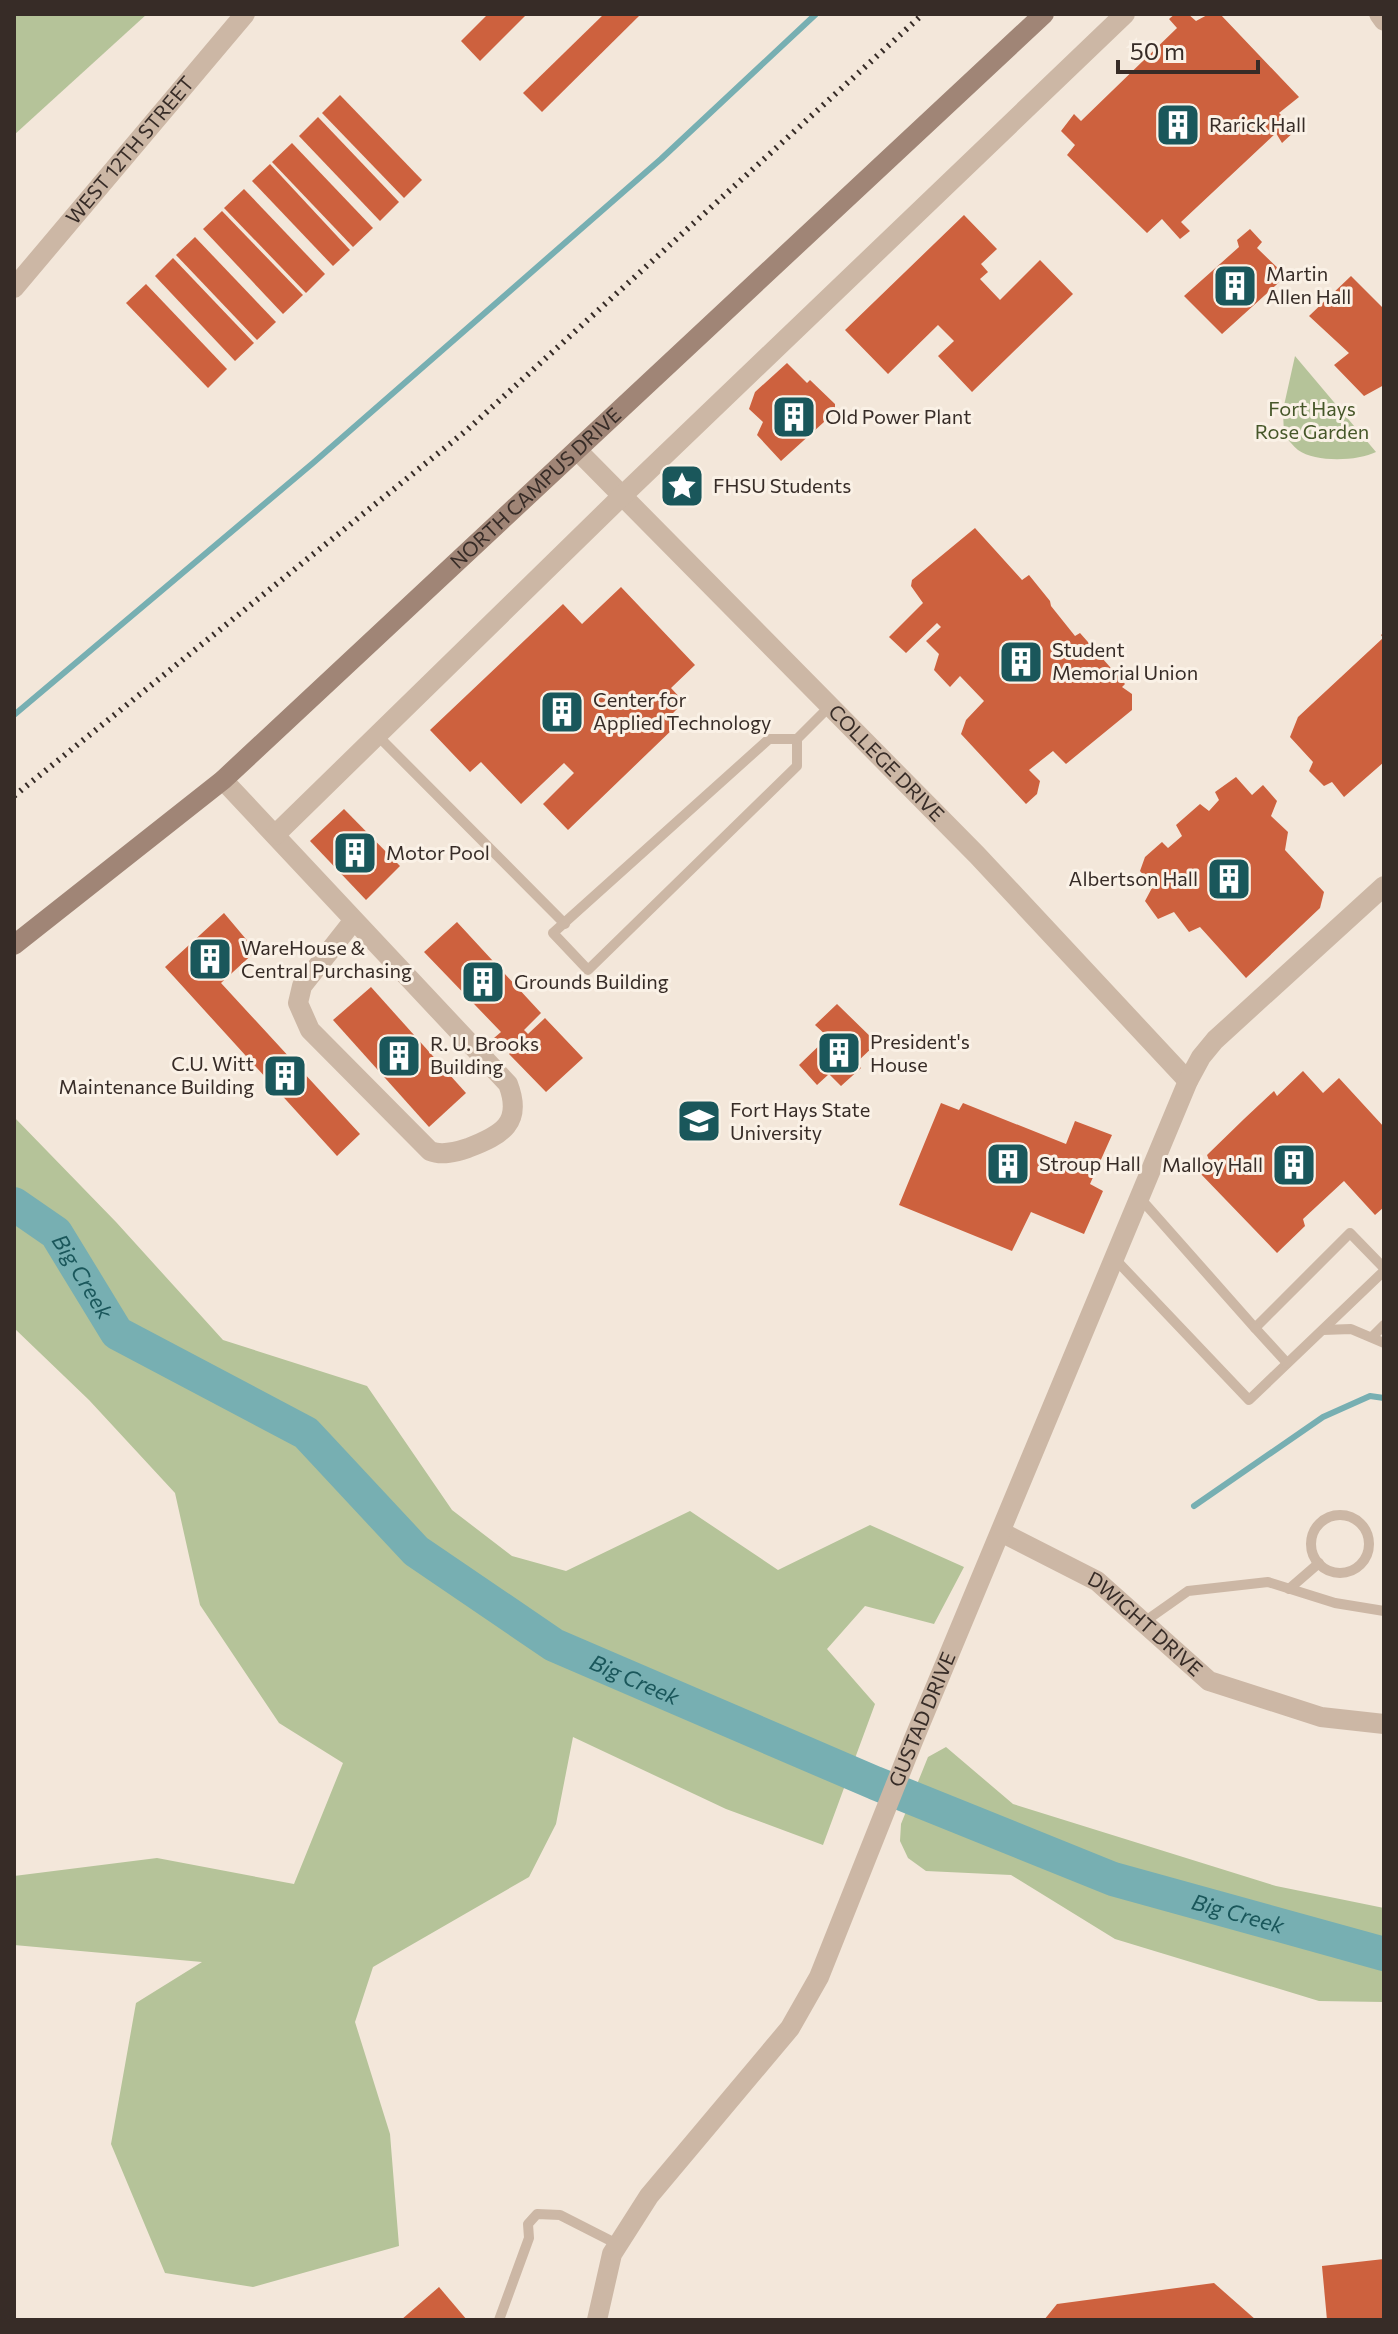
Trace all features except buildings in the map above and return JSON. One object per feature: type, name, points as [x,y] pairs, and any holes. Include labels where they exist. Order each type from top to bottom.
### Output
[{"type":"main road","name":"NORTH CAMPUS DRIVE","points":[[14,945],[223,780],[1044,14]]},
{"type":"street","name":"WEST 12TH STREET","points":[[14,288],[245,14]]},
{"type":"street","points":[[275,835],[622,496],[1125,14]]},
{"type":"street","points":[[1379,14],[1384,21]]},
{"type":"street","name":"COLLEGE DRIVE","points":[[577,450],[977,855],[1188,1081]]},
{"type":"street","points":[[223,780],[508,1084],[514,1100],[513,1113],[502,1133],[457,1151],[438,1154],[430,1151],[310,1030],[298,1003],[302,986],[354,920]]},
{"type":"street","name":"GUSTAD DRIVE","points":[[597,2320],[612,2254],[649,2196],[790,2028],[819,1977],[913,1741],[1188,1081],[1201,1057],[1215,1040],[1384,886]]},
{"type":"street","name":"DWIGHT DRIVE","points":[[1001,1532],[1097,1581],[1209,1681],[1321,1717],[1384,1724]]},
{"type":"lane","points":[[797,739],[797,766],[588,970],[553,933],[769,739],[797,739],[830,706]]},
{"type":"lane","points":[[377,735],[565,924]]},
{"type":"lane","points":[[1140,1198],[1287,1363]]},
{"type":"lane","points":[[1114,1258],[1249,1400],[1384,1270],[1350,1233],[1255,1328]]},
{"type":"lane","points":[[1372,1337],[1384,1325]]},
{"type":"lane","points":[[1323,1330],[1351,1329],[1384,1343]]},
{"type":"lane","points":[[1342,1515],[1360,1522],[1369,1538],[1369,1547],[1361,1564],[1344,1573],[1326,1569],[1319,1563],[1311,1546],[1312,1536],[1323,1520],[1342,1515]]},
{"type":"lane","points":[[1289,1589],[1319,1563]]},
{"type":"lane","points":[[1144,1622],[1188,1591],[1268,1582],[1335,1603],[1384,1611]]},
{"type":"lane","points":[[499,2320],[529,2238],[528,2224],[537,2214],[560,2215],[619,2245]]},
{"type":"green space","points":[[14,14],[147,14],[14,135]]},
{"type":"green space","name":"Fort Hays Rose Garden","points":[[1295,356],[1376,452],[1348,459],[1326,459],[1298,450],[1284,436],[1283,410]]},
{"type":"green space","points":[[14,1117],[116,1222],[223,1340],[367,1386],[452,1510],[512,1556],[566,1571],[690,1511],[778,1570],[870,1525],[964,1567],[934,1624],[865,1606],[827,1649],[875,1704],[823,1845],[726,1809],[573,1737],[556,1824],[529,1877],[373,1967],[355,2022],[390,2134],[399,2246],[253,2287],[165,2273],[111,2144],[136,2003],[202,1962],[14,1945],[14,1876],[157,1858],[294,1884],[343,1763],[279,1723],[200,1605],[175,1493],[89,1400],[14,1328]]},
{"type":"green space","points":[[946,1747],[1013,1804],[1276,1886],[1384,1908],[1384,2002],[1319,2001],[1115,1939],[1011,1875],[926,1871],[908,1858],[900,1841],[901,1824],[928,1757]]},
{"type":"waterway","points":[[14,715],[313,463],[661,159],[816,14]]},
{"type":"waterway","name":"Big Creek","points":[[14,1204],[56,1233],[117,1333],[306,1433],[416,1551],[554,1645],[875,1783],[1113,1879],[1384,1954]]},
{"type":"waterway","points":[[1194,1506],[1323,1417],[1370,1396],[1384,1398]]},
{"type":"railway","points":[[14,796],[467,430],[923,14]]},
{"type":"place","name":"Rarick Hall","points":[[1178,125]]},
{"type":"place","name":"Martin Allen Hall","points":[[1235,286]]},
{"type":"place","name":"Old Power Plant","points":[[794,417]]},
{"type":"place","name":"FHSU Students","points":[[682,486]]},
{"type":"place","name":"Student Memorial Union","points":[[1021,662]]},
{"type":"place","name":"Center for Applied Technology","points":[[562,712]]},
{"type":"place","name":"Motor Pool","points":[[355,853]]},
{"type":"place","name":"Albertson Hall","points":[[1229,879]]},
{"type":"place","name":"WareHouse & Central Purchasing","points":[[210,959]]},
{"type":"place","name":"Grounds Building","points":[[483,982]]},
{"type":"place","name":"President's House","points":[[839,1053]]},
{"type":"place","name":"R. U. Brooks Building","points":[[399,1056]]},
{"type":"place","name":"C.U. Witt Maintenance Building","points":[[285,1076]]},
{"type":"place","name":"Fort Hays State University","points":[[699,1121]]},
{"type":"place","name":"Stroup Hall","points":[[1008,1164]]},
{"type":"place","name":"Malloy Hall","points":[[1294,1165]]}]
